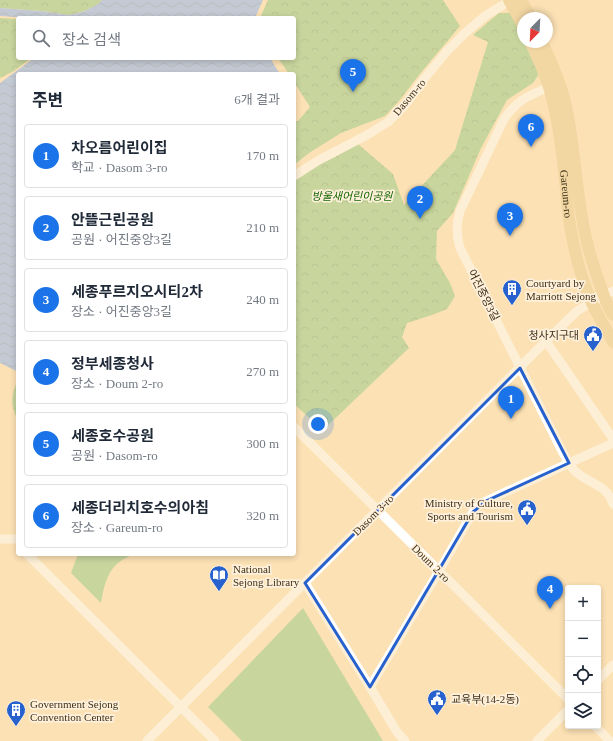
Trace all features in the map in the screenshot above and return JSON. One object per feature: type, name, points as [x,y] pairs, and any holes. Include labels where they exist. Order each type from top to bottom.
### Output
[{"type":"main road","points":[[513,0],[525,12]]},
{"type":"main road","points":[[513,0],[518,12]]},
{"type":"main road","name":"Gareum-ro","points":[[534,48],[542,66],[554,103],[570,224],[582,277],[592,302],[613,342]]},
{"type":"main road","name":"Gareum-ro","points":[[545,48],[560,85],[565,102],[587,242],[596,272],[608,294],[613,315]]},
{"type":"street","name":"Dasom-ro","points":[[296,175],[319,160],[367,135],[388,122],[405,105],[424,79],[464,34],[485,16],[513,0]]},
{"type":"street","name":"어진중앙3길","points":[[549,87],[519,101],[504,119],[464,204],[458,220],[458,239],[460,248],[569,463],[581,475],[606,491],[613,504]]},
{"type":"street","name":"Dasom 3-ro","points":[[147,741],[546,341],[577,311],[608,294]]},
{"type":"street","points":[[546,341],[613,439]]},
{"type":"street","name":"Doum 2-ro","points":[[296,429],[565,696]]},
{"type":"street","points":[[370,686],[473,512],[479,505],[613,443]]},
{"type":"street","points":[[0,539],[16,541]]},
{"type":"street","points":[[29,556],[215,741]]},
{"type":"street","points":[[305,583],[397,732],[405,741]]},
{"type":"street","points":[[601,677],[613,665]]},
{"type":"street","points":[[537,741],[565,713]]},
{"type":"street","points":[[598,729],[610,741]]},
{"type":"highlighted area","points":[[520,368],[569,463],[486,501],[473,512],[370,687],[305,583]]},
{"type":"green space","points":[[0,0],[102,0],[85,11],[69,15],[42,11],[0,8]]},
{"type":"green space","points":[[268,0],[443,0],[460,26],[385,116],[341,133],[309,153],[296,163],[296,121],[298,121],[310,107],[296,85],[296,72],[288,72],[279,60],[296,60],[296,16],[261,16]]},
{"type":"green space","name":"방울새어린이공원","points":[[499,13],[511,13],[517,26],[517,48],[527,48],[539,74],[533,83],[507,100],[481,148],[453,213],[437,231],[436,259],[450,283],[455,296],[447,309],[407,323],[402,337],[409,348],[323,430],[296,406],[296,175],[333,158],[358,144],[393,174],[404,205],[455,150],[488,42],[473,35]]},
{"type":"green space","points":[[0,18],[16,19],[16,60],[28,60],[14,71],[0,78]]},
{"type":"green space","points":[[16,384],[16,416],[12,400]]},
{"type":"green space","points":[[77,556],[129,556],[122,560],[113,569],[107,579],[101,603],[71,573]]},
{"type":"green space","points":[[303,608],[383,741],[242,741],[208,707]]},
{"type":"water","points":[[102,0],[263,0],[256,16],[0,16],[0,8],[42,11],[69,15],[85,11]]},
{"type":"water","points":[[31,60],[271,60],[279,72],[16,72],[16,371],[0,363],[0,83]]},
{"type":"place","name":"세종호수공원","points":[[353,92]]},
{"type":"place","name":"세종더리치호수의아침","points":[[531,147]]},
{"type":"place","name":"안뜰근린공원","points":[[420,219]]},
{"type":"place","name":"세종푸르지오시티2차","points":[[510,236]]},
{"type":"place","name":"Courtyard by Marriott Sejong","points":[[512,306]]},
{"type":"place","name":"청사지구대","points":[[593,352]]},
{"type":"place","name":"차오름어린이집","points":[[511,419]]},
{"type":"place","name":"Ministry of Culture, Sports and Tourism","points":[[527,526]]},
{"type":"place","name":"National Sejong Library","points":[[219,592]]},
{"type":"place","name":"정부세종청사","points":[[550,609]]},
{"type":"place","name":"교육부(14-2동)","points":[[437,716]]},
{"type":"place","name":"Government Sejong Convention Center","points":[[16,727]]}]
